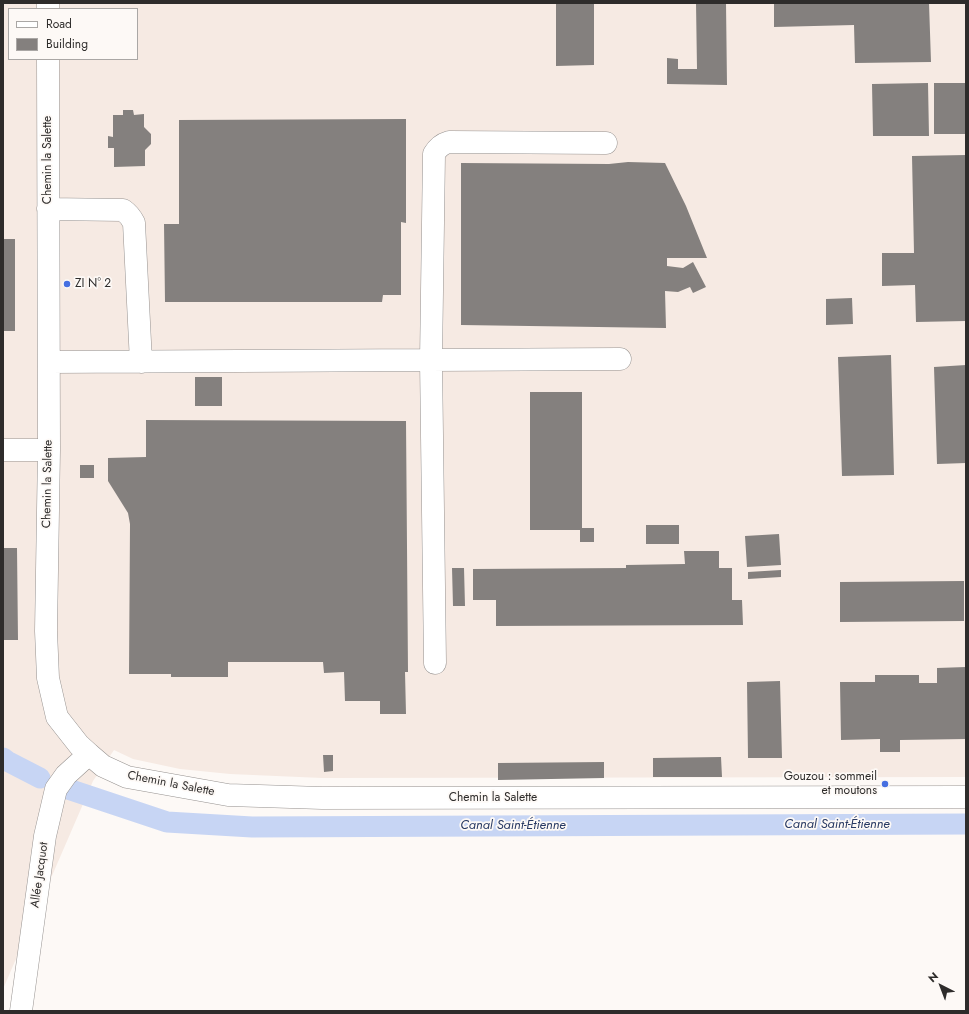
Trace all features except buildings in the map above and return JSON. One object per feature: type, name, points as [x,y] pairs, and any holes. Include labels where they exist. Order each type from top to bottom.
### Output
[{"type":"street","name":"Chemin la Salette","points":[[48,60],[49,450],[46,631],[48,678],[57,717],[79,745],[103,766],[127,777],[228,795],[322,798],[966,797]]},
{"type":"street","points":[[435,663],[431,360],[434,154],[437,148],[449,142],[606,143]]},
{"type":"street","points":[[48,209],[123,210],[132,218],[134,223],[142,362]]},
{"type":"street","points":[[49,362],[620,359]]},
{"type":"street","points":[[3,450],[49,450]]},
{"type":"street","name":"Allée Jacquot","points":[[21,1011],[45,836],[56,788],[66,774],[89,754]]},
{"type":"shaded area","points":[[3,3],[966,3],[966,777],[322,778],[230,774],[180,769],[133,759],[114,750],[93,781],[3,989]]},
{"type":"waterway","name":"Canal Saint-Étienne","points":[[3,758],[40,778]]},
{"type":"waterway","name":"Canal Saint-Étienne","points":[[65,788],[167,822],[252,827],[966,824]]},
{"type":"place","name":"ZI N° 2","points":[[67,284]]},
{"type":"place","name":"Gouzou : sommeil et moutons","points":[[885,784]]}]
